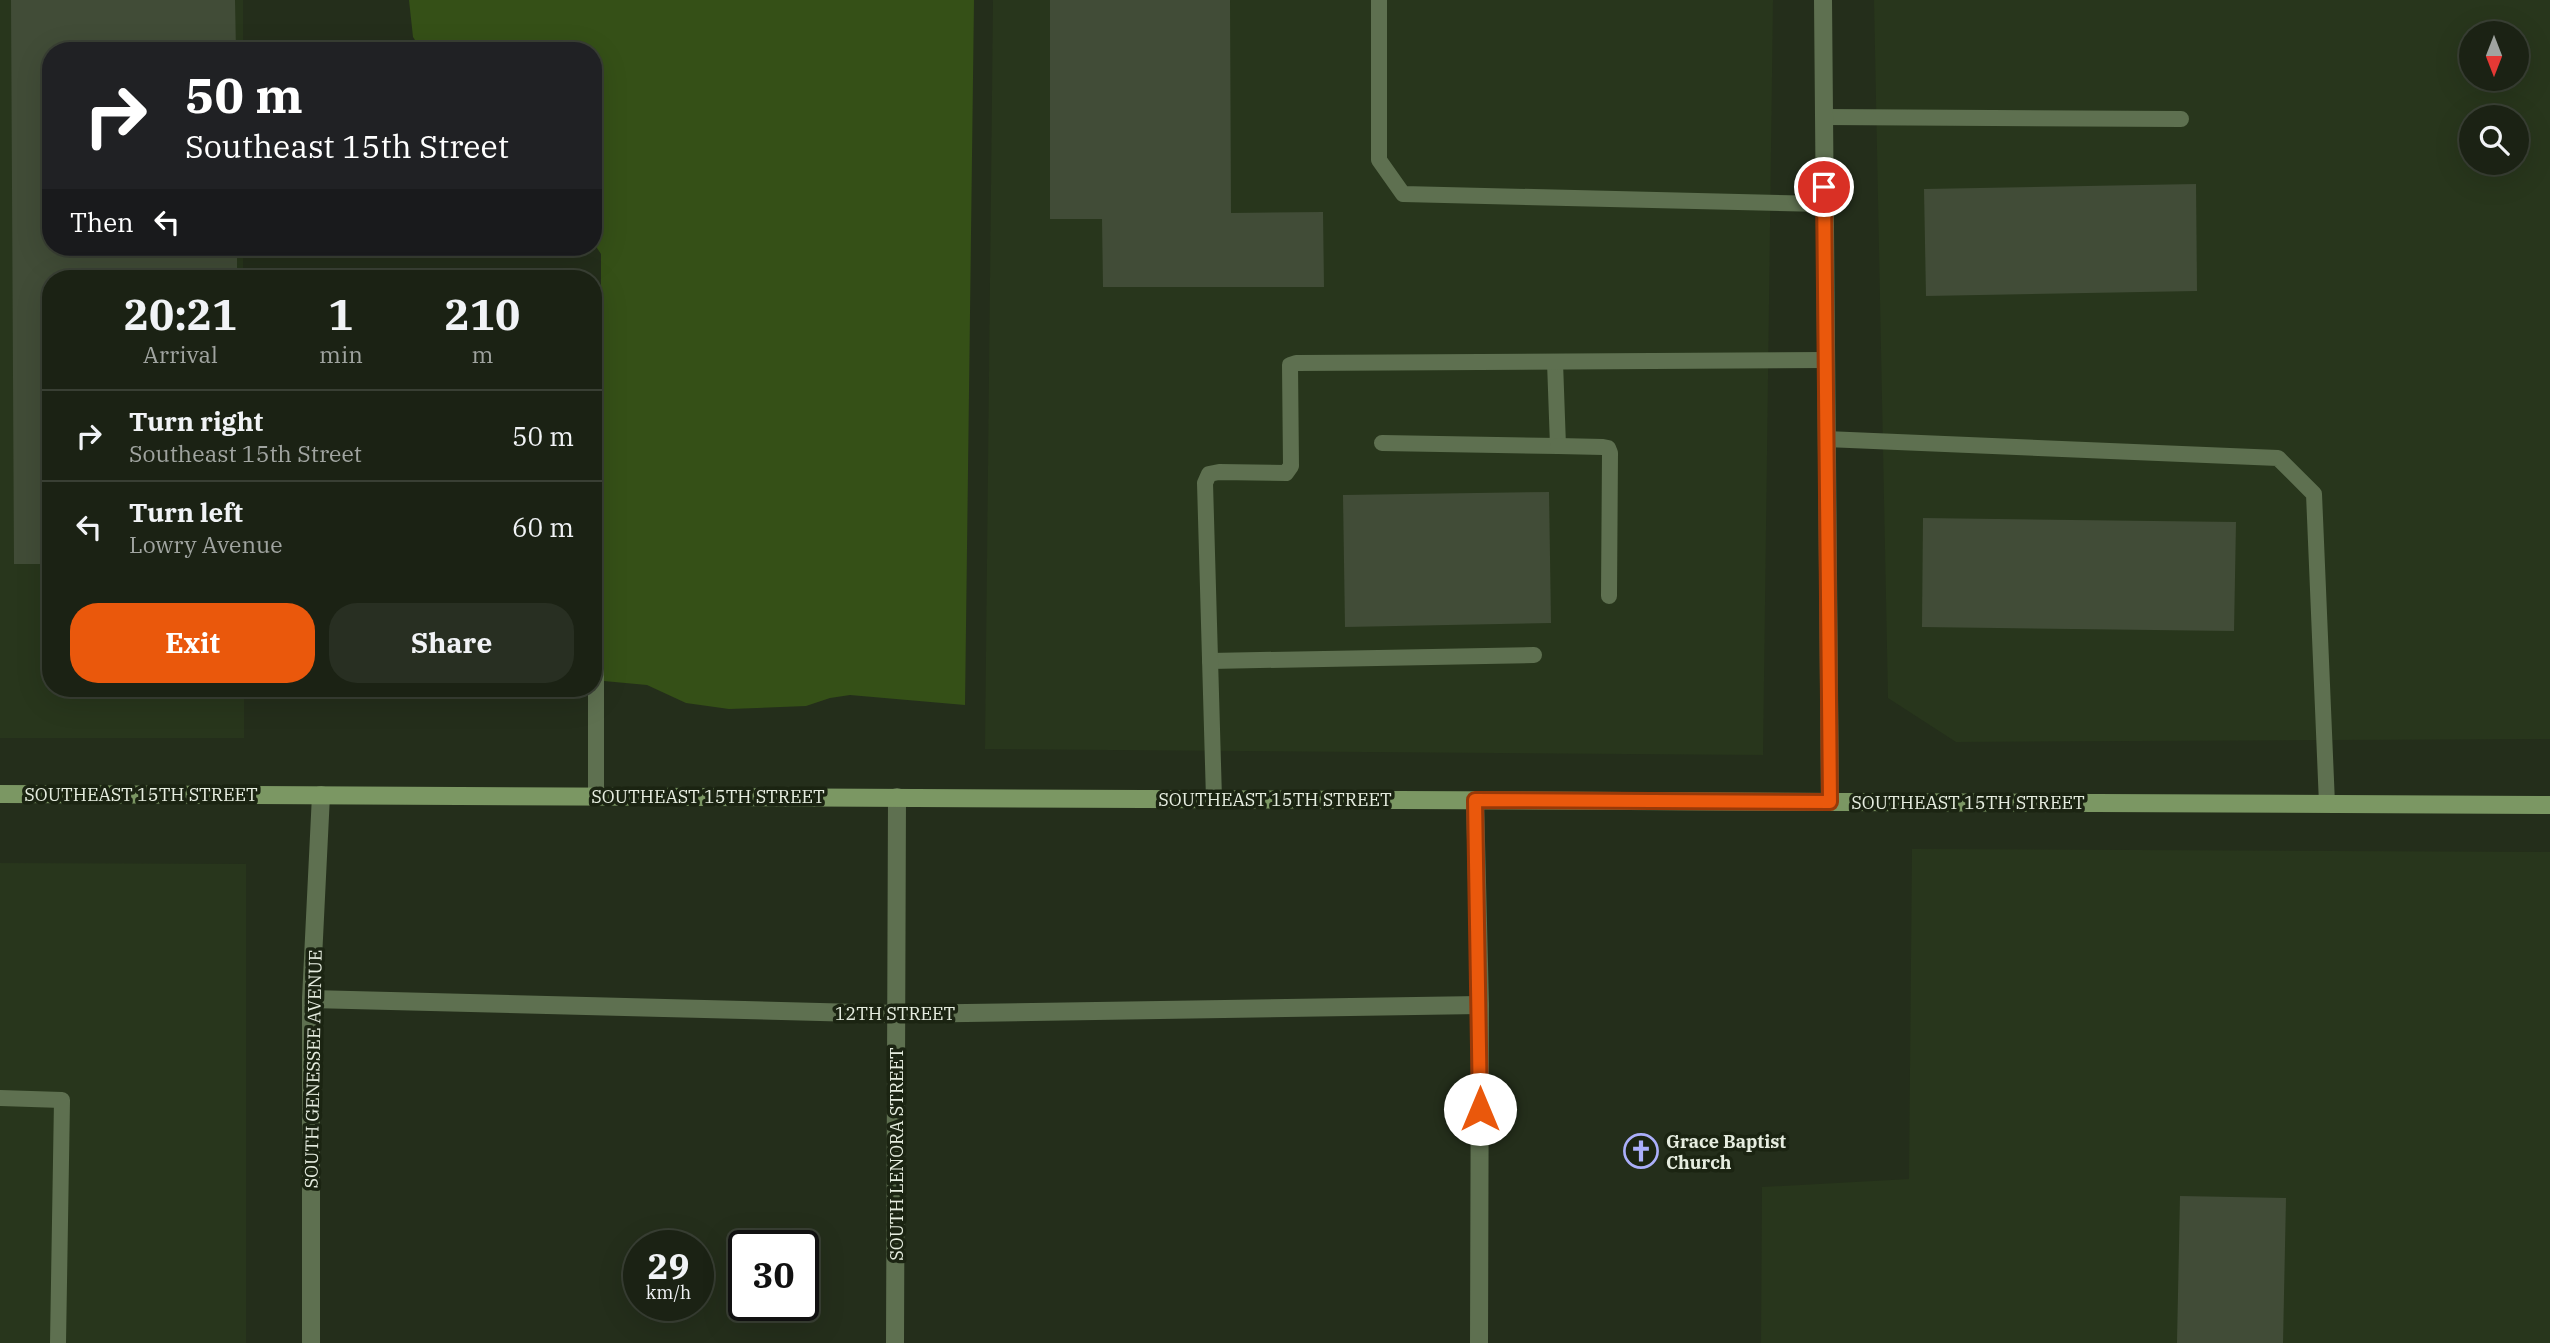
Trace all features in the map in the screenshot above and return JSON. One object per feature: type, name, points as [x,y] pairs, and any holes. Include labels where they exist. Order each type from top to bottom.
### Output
[{"type":"main road","name":"SOUTHEAST 15TH STREET","points":[[0,794],[2550,805]]},
{"type":"street","points":[[1823,0],[1830,802]]},
{"type":"street","name":"SOUTH GENESSEE AVENUE","points":[[311,1343],[311,999],[321,795]]},
{"type":"street","name":"SOUTH LENORA STREET","points":[[895,1343],[897,797]]},
{"type":"street","points":[[1475,800],[1480,1005],[1479,1343]]},
{"type":"street","name":"12TH STREET","points":[[311,999],[897,1014],[1480,1005]]},
{"type":"lane","points":[[1379,0],[1379,160],[1403,194],[1824,204]]},
{"type":"lane","points":[[1824,117],[2181,119]]},
{"type":"lane","points":[[1214,799],[1205,483],[1209,474],[1219,472],[1286,473],[1291,466],[1290,365],[1826,360]]},
{"type":"lane","points":[[1555,362],[1558,446]]},
{"type":"lane","points":[[1826,439],[2278,458],[2314,494],[2326,804]]},
{"type":"lane","points":[[1382,443],[1608,449],[1611,453],[1609,596]]},
{"type":"lane","points":[[1210,661],[1534,655]]},
{"type":"lane","points":[[595,697],[596,796]]},
{"type":"lane","points":[[0,1098],[62,1100],[58,1343]]},
{"type":"shaded area","points":[[0,0],[243,0],[243,42],[42,42],[42,256],[243,256],[243,270],[42,270],[42,697],[244,697],[244,738],[0,738]]},
{"type":"shaded area","points":[[993,0],[1773,0],[1763,755],[985,749]]},
{"type":"shaded area","points":[[1874,0],[2550,0],[2550,739],[1956,742],[1888,698]]},
{"type":"shaded area","points":[[1912,849],[2550,852],[2550,1343],[1761,1343],[1762,1187],[1909,1179]]},
{"type":"shaded area","points":[[0,863],[246,864],[246,1343],[0,1343]]},
{"type":"green space","points":[[409,0],[974,0],[965,705],[850,695],[806,706],[729,709],[686,703],[647,685],[602,681],[602,42],[416,42],[413,37]]},
{"type":"building","points":[[11,0],[235,0],[236,42],[42,42],[42,256],[237,256],[237,270],[42,270],[42,564],[14,564]]},
{"type":"building","points":[[1050,0],[1230,0],[1231,213],[1323,212],[1324,287],[1103,287],[1102,219],[1050,219]]},
{"type":"building","points":[[2196,184],[2197,291],[1926,296],[1924,189]]},
{"type":"building","points":[[1549,492],[1551,623],[1345,627],[1343,495]]},
{"type":"building","points":[[1923,518],[2236,522],[2234,631],[1922,627]]},
{"type":"building","points":[[2180,1196],[2286,1198],[2283,1343],[2177,1343]]},
{"type":"place","name":"Grace Baptist Church","points":[[1641,1151]]},
{"type":"route","points":[[1480,1109],[1475,800],[1830,802],[1824,187]]}]
